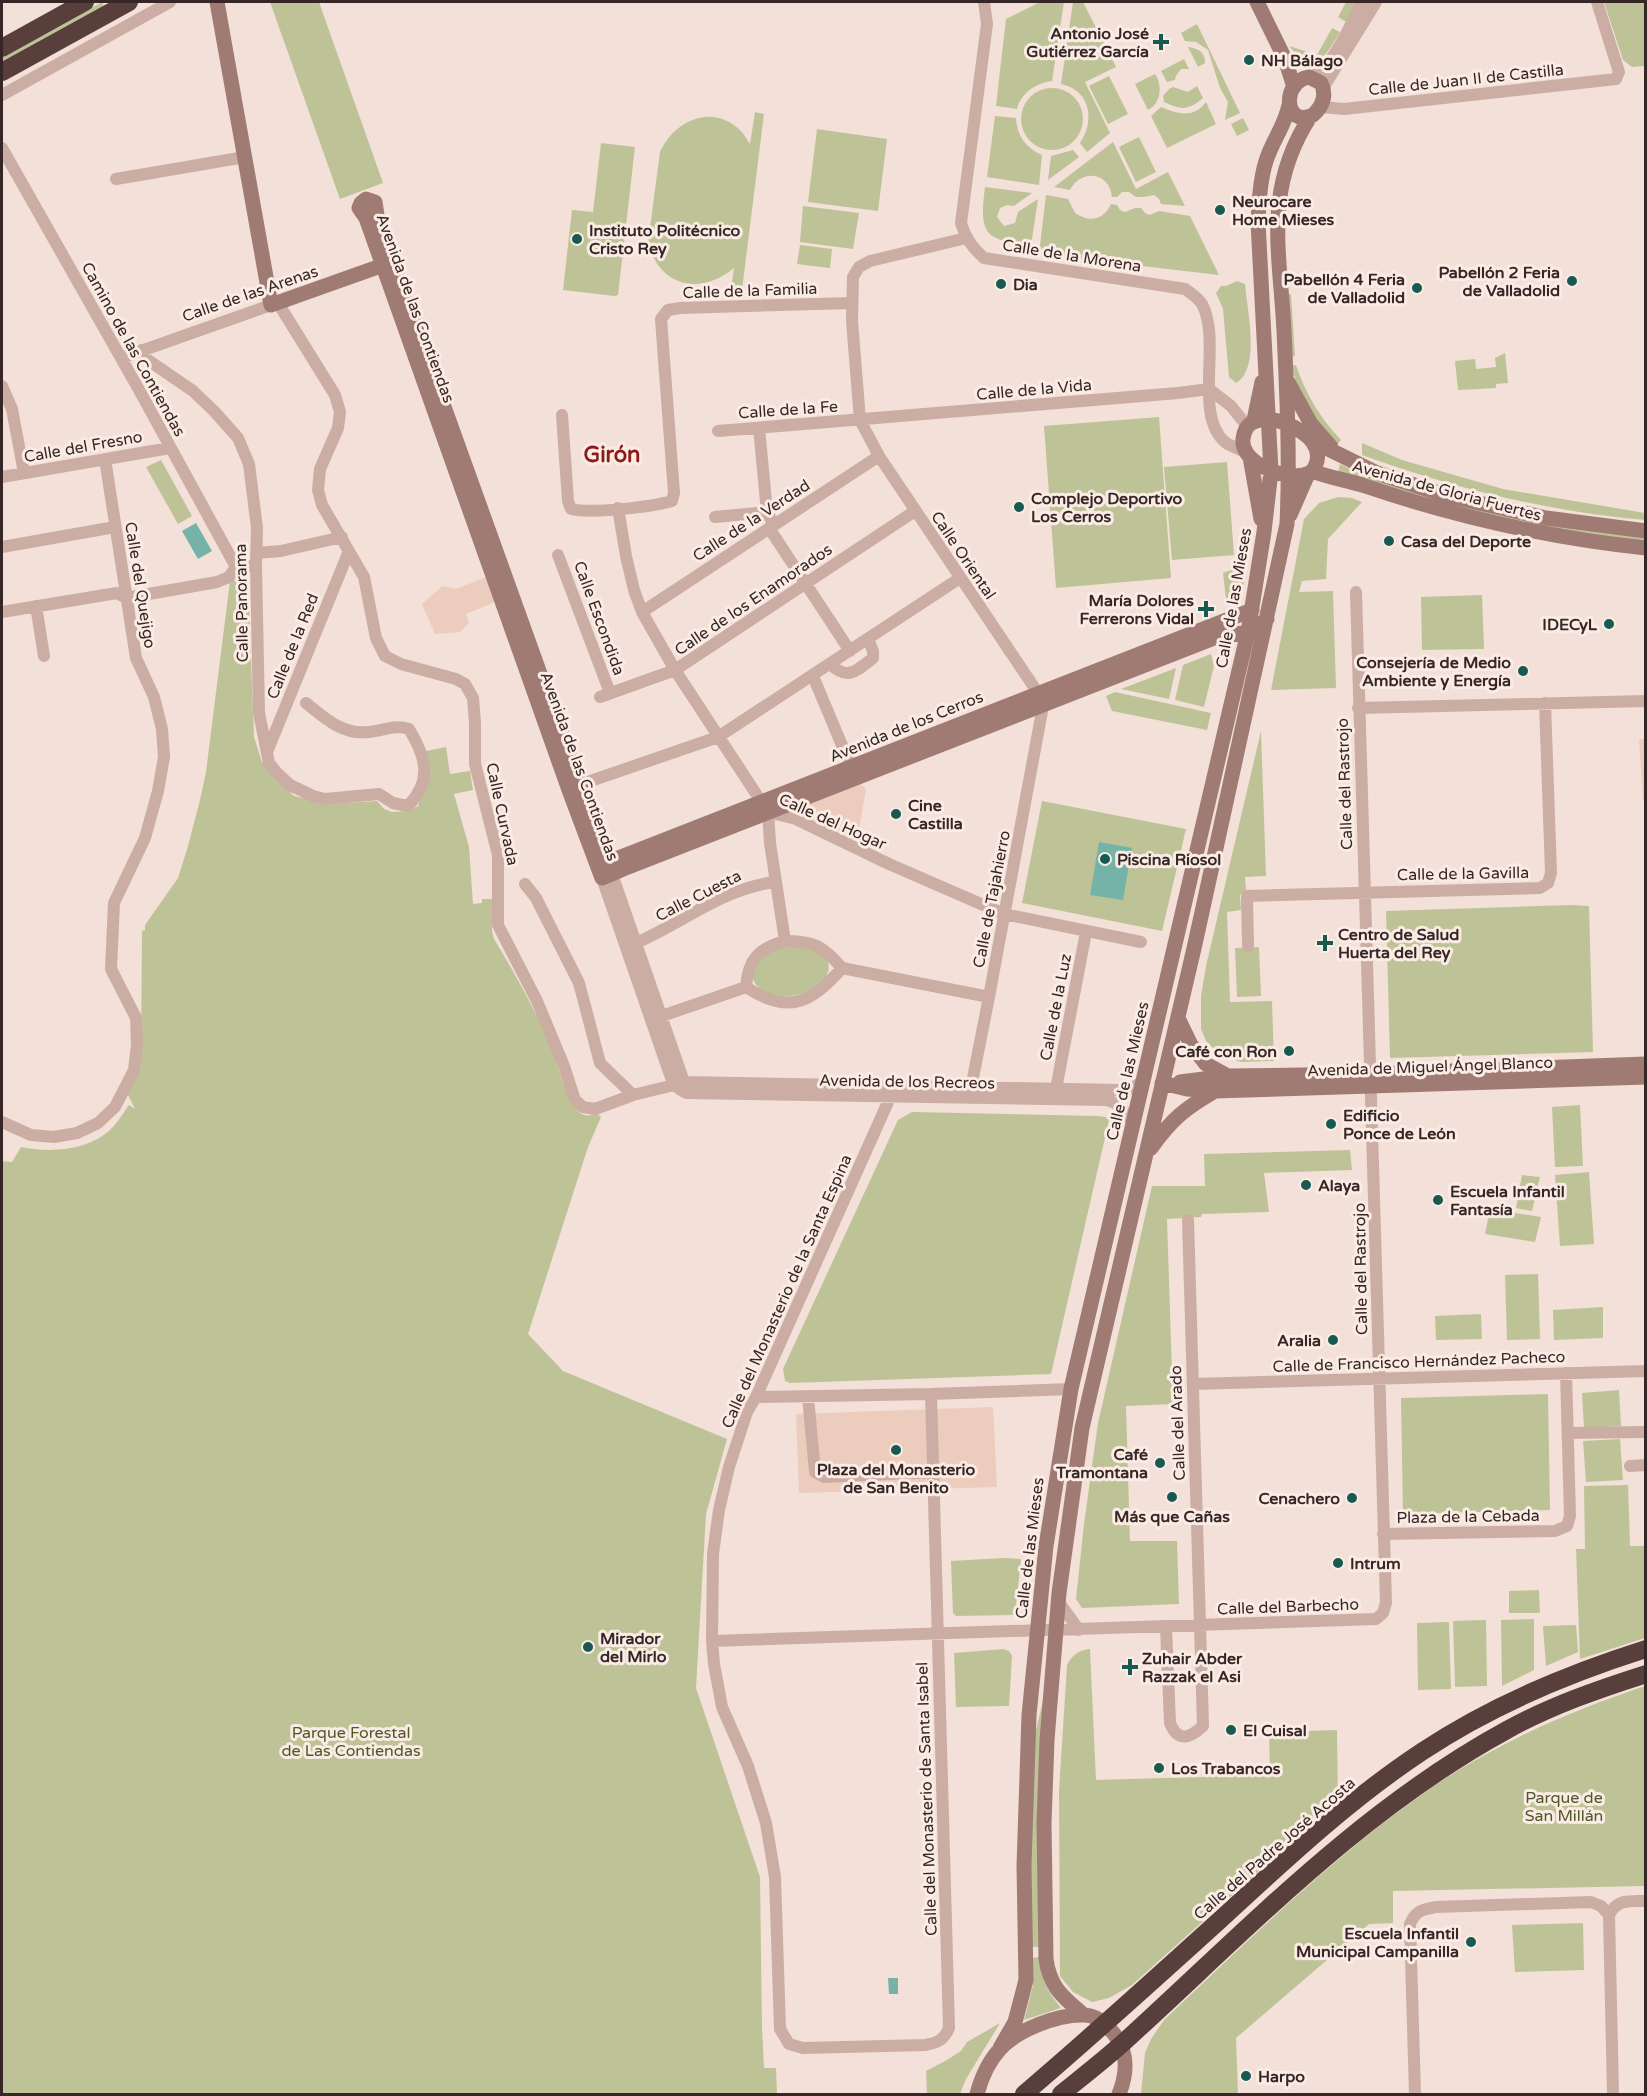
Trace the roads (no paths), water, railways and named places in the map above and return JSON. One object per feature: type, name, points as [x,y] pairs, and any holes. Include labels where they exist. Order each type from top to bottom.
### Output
[{"type":"highway","points":[[2,48],[84,2]]},
{"type":"highway","points":[[2,72],[129,2]]},
{"type":"highway","name":"Calle del Padre José Acosta","points":[[1024,2094],[1106,2024],[1332,1819],[1423,1751],[1492,1710],[1529,1692],[1598,1664],[1646,1649]]},
{"type":"highway","points":[[1061,2094],[1122,2043],[1288,1889],[1410,1791],[1508,1729],[1605,1688],[1646,1674]]},
{"type":"main road","points":[[218,2],[274,304]]},
{"type":"main road","points":[[1084,2015],[1062,1998],[1053,1984],[1046,1959],[1044,1823],[1047,1740],[1058,1601],[1082,1428],[1178,1018],[1287,524],[1288,424],[1276,226],[1285,166],[1324,98],[1285,59],[1257,2]]},
{"type":"main road","points":[[1308,82],[1290,95],[1290,105],[1297,116],[1315,112]]},
{"type":"main road","name":"Calle de las Mieses","points":[[977,2094],[986,2072],[1015,2022],[1026,1980],[1024,1866],[1027,1758],[1036,1631],[1071,1389],[1252,610],[1271,471],[1257,422],[1265,368],[1258,222],[1266,161],[1285,123],[1290,105]]},
{"type":"main road","name":"Calle de las Arenas","points":[[274,304],[388,264]]},
{"type":"main road","name":"Avenida de las Contiendas","points":[[388,264],[579,785],[605,870]]},
{"type":"main road","name":"Avenida de las Contiendas","points":[[388,264],[569,790],[605,870]]},
{"type":"main road","points":[[1286,377],[1311,424],[1339,456]]},
{"type":"main road","points":[[1264,532],[1243,440],[1257,422],[1288,424]]},
{"type":"main road","name":"Avenida de Gloria Fuertes","points":[[1288,424],[1339,456],[1377,473],[1448,496],[1546,518],[1646,531]]},
{"type":"main road","points":[[1287,524],[1310,472],[1317,462],[1312,441]]},
{"type":"main road","points":[[1248,454],[1256,463],[1271,471]]},
{"type":"main road","name":"Avenida de Gloria Fuertes","points":[[1271,471],[1289,474],[1310,472],[1356,483],[1483,521],[1549,535],[1646,548]]},
{"type":"main road","name":"Avenida de los Cerros","points":[[605,870],[767,818],[796,801],[1252,610]]},
{"type":"main road","points":[[1248,632],[1266,619]]},
{"type":"main road","points":[[1227,620],[1248,632],[1256,644],[1240,717],[1231,782]]},
{"type":"main road","name":"Avenida de los Cerros","points":[[605,870],[751,818],[767,818],[851,766],[1219,637],[1248,632]]},
{"type":"main road","points":[[1219,637],[1231,642],[1241,660]]},
{"type":"main road","points":[[1162,1083],[1155,1076],[1155,1066],[1195,890],[1191,873]]},
{"type":"main road","points":[[1178,1018],[1191,1045],[1206,1064],[1228,1076]]},
{"type":"main road","name":"Avenida de Miguel Ángel Blanco","points":[[1162,1083],[1187,1089],[1215,1091],[1646,1064]]},
{"type":"main road","name":"Avenida de Miguel Ángel Blanco","points":[[1162,1083],[1228,1076],[1371,1080],[1646,1077]]},
{"type":"main road","points":[[1133,1123],[1162,1083]]},
{"type":"main road","name":"Avenida de Miguel Ángel Blanco","points":[[1145,1155],[1169,1123],[1190,1106],[1215,1091]]},
{"type":"main road","points":[[1082,1428],[1078,1406],[1071,1389],[1079,1388],[1085,1383],[1097,1360]]},
{"type":"main road","points":[[1053,1502],[1057,1526],[1045,1616],[1048,1625],[1056,1631]]},
{"type":"main road","points":[[1027,1758],[1035,1715],[1041,1641],[1056,1631]]},
{"type":"main road","points":[[1000,2048],[1025,2030],[1046,2021],[1084,2015],[1096,2018],[1106,2024],[1122,2043],[1126,2064],[1119,2094]]},
{"type":"street","points":[[2,95],[170,2]]},
{"type":"street","points":[[861,420],[852,303],[853,278],[859,267],[870,261],[966,238],[961,223],[987,24],[984,2]]},
{"type":"street","points":[[1308,82],[1323,71],[1362,2]]},
{"type":"street","points":[[1308,82],[1376,2]]},
{"type":"street","name":"Calle de Juan II de Castilla","points":[[1315,112],[1616,79],[1619,72],[1597,2]]},
{"type":"street","name":"Camino de las Contiendas","points":[[2,148],[236,567]]},
{"type":"street","points":[[116,179],[245,157]]},
{"type":"street","name":"Calle de la Morena","points":[[966,238],[973,249],[984,258],[1185,288],[1201,302],[1206,315],[1211,420],[1225,442],[1248,454]]},
{"type":"street","name":"Calle de la Familia","points":[[618,508],[672,501],[674,493],[661,320],[668,310],[852,303]]},
{"type":"street","points":[[274,304],[335,395],[340,412],[338,428],[320,469],[318,481],[322,505],[349,551]]},
{"type":"street","name":"Calle de las Arenas","points":[[121,358],[274,304]]},
{"type":"street","name":"Calle Panorama","points":[[141,350],[145,358],[200,398],[238,438],[249,464],[257,528],[259,712],[269,763],[290,785],[313,796],[325,799],[379,795],[393,803],[408,806],[418,795],[425,768],[420,748],[409,729],[399,726],[367,732],[348,730],[334,725],[306,703]]},
{"type":"street","name":"Calle de la Morena","points":[[1210,371],[1226,403]]},
{"type":"street","points":[[2,386],[24,473]]},
{"type":"street","name":"Calle de la Morena","points":[[1209,389],[1238,414],[1257,422]]},
{"type":"street","name":"Calle de la Vida","points":[[861,420],[1209,389]]},
{"type":"street","points":[[562,415],[568,501],[571,509],[579,511],[618,508]]},
{"type":"street","name":"Calle de la Fe","points":[[718,431],[861,420]]},
{"type":"street","name":"Calle Oriental","points":[[861,420],[879,456],[1040,700]]},
{"type":"street","points":[[759,428],[767,512],[772,526],[805,584],[850,651]]},
{"type":"street","name":"Calle del Fresno","points":[[2,477],[170,448]]},
{"type":"street","name":"Calle de la Verdad","points":[[642,612],[879,456]]},
{"type":"street","name":"Calle del Quejigo","points":[[2,1122],[31,1135],[54,1137],[77,1133],[98,1123],[114,1107],[134,1070],[137,1045],[136,1018],[111,969],[114,903],[146,837],[158,792],[164,757],[162,729],[154,697],[136,658],[105,459]]},
{"type":"street","name":"Calle del Hogar","points":[[618,508],[628,568],[642,612],[675,670],[767,818],[796,819],[889,864],[1004,914],[1141,942]]},
{"type":"street","name":"Calle de los Enamorados","points":[[605,695],[675,670],[915,511]]},
{"type":"street","points":[[715,517],[767,512]]},
{"type":"street","points":[[2,547],[116,527]]},
{"type":"street","points":[[2,612],[117,593],[126,598],[217,582],[229,577],[236,567],[256,559],[342,537]]},
{"type":"street","name":"Calle de la Red","points":[[266,753],[349,551]]},
{"type":"street","name":"Calle Curvada","points":[[349,551],[364,577],[376,639],[385,656],[401,664],[456,679],[465,684],[473,698],[475,764],[498,855],[500,882],[498,925],[537,1001],[564,1066],[575,1100],[583,1107],[595,1109],[633,1095],[679,1084]]},
{"type":"street","name":"Calle Escondida","points":[[558,555],[605,695]]},
{"type":"street","points":[[579,785],[718,737],[960,578]]},
{"type":"street","name":"Calle del Rastrojo","points":[[1356,592],[1386,1603],[1383,1612],[1376,1619]]},
{"type":"street","points":[[36,606],[44,656]]},
{"type":"street","points":[[830,664],[840,673],[849,674],[861,668],[873,658],[868,639]]},
{"type":"street","points":[[813,676],[851,766]]},
{"type":"street","name":"Calle de Tajahierro","points":[[970,1093],[1004,914],[1040,700]]},
{"type":"street","points":[[1358,708],[1646,701]]},
{"type":"street","name":"Calle de la Gavilla","points":[[1248,946],[1247,896],[1540,888],[1548,883],[1551,873],[1545,703]]},
{"type":"street","points":[[259,712],[261,717],[269,722],[280,718]]},
{"type":"street","points":[[796,801],[794,809],[796,819]]},
{"type":"street","points":[[767,818],[785,941]]},
{"type":"street","name":"Avenida de las Contiendas","points":[[605,870],[636,943],[662,1017],[679,1084]]},
{"type":"street","name":"Avenida de las Contiendas","points":[[605,870],[679,1084]]},
{"type":"street","name":"Calle Cuesta","points":[[636,943],[748,886],[776,882]]},
{"type":"street","points":[[525,884],[540,907],[579,983],[600,1064],[633,1095]]},
{"type":"street","name":"Calle de la Luz","points":[[1056,1089],[1086,932]]},
{"type":"street","points":[[746,987],[747,973],[756,956],[772,945],[785,941],[804,941],[823,949],[842,968],[989,997]]},
{"type":"street","points":[[662,1017],[746,987],[770,1000],[795,1002],[820,992],[842,968]]},
{"type":"street","name":"Avenida de los Recreos","points":[[970,1093],[1056,1089],[1119,1090],[1129,1089],[1142,1082]]},
{"type":"street","name":"Avenida de los Recreos","points":[[679,1084],[687,1093],[970,1093],[1111,1101],[1121,1107],[1133,1123]]},
{"type":"street","name":"Calle del Monasterio de la Santa Espina","points":[[785,2040],[780,2029],[775,1876],[766,1823],[748,1766],[722,1707],[714,1664],[713,1554],[719,1510],[731,1459],[747,1412],[756,1397],[891,1092]]},
{"type":"street","name":"Calle del Arado","points":[[1188,1220],[1200,1625]]},
{"type":"street","name":"Calle de Francisco Hernández Pacheco","points":[[1192,1384],[1646,1371]]},
{"type":"street","name":"Plaza de la Cebada","points":[[1383,1534],[1555,1531],[1567,1526],[1570,1516],[1566,1373]]},
{"type":"street","points":[[756,1397],[1071,1389]]},
{"type":"street","name":"Calle del Monasterio de Santa Isabel","points":[[785,2040],[789,2044],[803,2048],[925,2045],[936,2043],[945,2037],[949,2028],[931,1394]]},
{"type":"street","points":[[808,1397],[814,1472],[824,1477],[953,1471]]},
{"type":"street","points":[[1568,1433],[1646,1432]]},
{"type":"street","points":[[1630,1466],[1646,1465]]},
{"type":"street","points":[[1058,1601],[1079,1630]]},
{"type":"street","name":"Calle del Barbecho","points":[[712,1641],[1376,1619]]},
{"type":"street","name":"Calle del Barbecho","points":[[1166,1627],[1170,1723],[1173,1731],[1183,1736],[1193,1735],[1203,1725],[1200,1625]]},
{"type":"street","points":[[1613,2094],[1609,1915],[1613,1907],[1621,1902],[1646,1901]]},
{"type":"street","points":[[1415,2094],[1410,1924],[1414,1916],[1421,1911],[1436,1907],[1591,1902],[1601,1906],[1609,1915]]},
{"type":"water","points":[[196,523],[212,551],[198,559],[182,531]]},
{"type":"water","points":[[1099,842],[1132,848],[1123,900],[1090,895]]},
{"type":"water","points":[[888,1978],[898,1978],[898,1994],[889,1994]]},
{"type":"place","name":"Antonio José Gutiérrez García","points":[[1161,42]]},
{"type":"place","name":"NH Bálago","points":[[1249,60]]},
{"type":"place","name":"Neurocare Home Mieses","points":[[1220,210]]},
{"type":"place","name":"Instituto Politécnico Cristo Rey","points":[[577,239]]},
{"type":"place","name":"Pabellón 2 Feria de Valladolid","points":[[1572,281]]},
{"type":"place","name":"Dia","points":[[1001,284]]},
{"type":"place","name":"Pabellón 4 Feria de Valladolid","points":[[1417,288]]},
{"type":"place","name":"Complejo Deportivo Los Cerros","points":[[1019,507]]},
{"type":"place","name":"Casa del Deporte","points":[[1389,541]]},
{"type":"place","name":"María Dolores Ferrerons Vidal","points":[[1206,609]]},
{"type":"place","name":"IDECyL","points":[[1609,624]]},
{"type":"place","name":"Consejería de Medio Ambiente y Energía","points":[[1523,671]]},
{"type":"place","name":"Cine Castilla","points":[[896,814]]},
{"type":"place","name":"Piscina Riosol","points":[[1105,859]]},
{"type":"place","name":"Centro de Salud Huerta del Rey","points":[[1325,943]]},
{"type":"place","name":"Café con Ron","points":[[1289,1051]]},
{"type":"place","name":"Edificio Ponce de León","points":[[1331,1124]]},
{"type":"place","name":"Alaya","points":[[1306,1185]]},
{"type":"place","name":"Escuela Infantil Fantasía","points":[[1438,1200]]},
{"type":"place","name":"Aralia","points":[[1333,1340]]},
{"type":"place","name":"Plaza del Monasterio de San Benito","points":[[896,1450]]},
{"type":"place","name":"Café Tramontana","points":[[1160,1463]]},
{"type":"place","name":"Más que Cañas","points":[[1172,1497]]},
{"type":"place","name":"Cenachero","points":[[1352,1498]]},
{"type":"place","name":"Intrum","points":[[1338,1563]]},
{"type":"place","name":"Mirador del Mirlo","points":[[588,1647]]},
{"type":"place","name":"Zuhair Abder Razzak el Asi","points":[[1130,1667]]},
{"type":"place","name":"El Cuisal","points":[[1231,1730]]},
{"type":"place","name":"Los Trabancos","points":[[1159,1768]]},
{"type":"place","name":"Escuela Infantil Municipal Campanilla","points":[[1471,1942]]},
{"type":"place","name":"Harpo","points":[[1246,2076]]},
{"type":"district","name":"Girón","points":[[612,454]]},
{"type":"park label","name":"Parque Forestal de Las Contiendas","points":[[351,1741]]},
{"type":"park label","name":"Parque de San Millán","points":[[1564,1806]]}]
